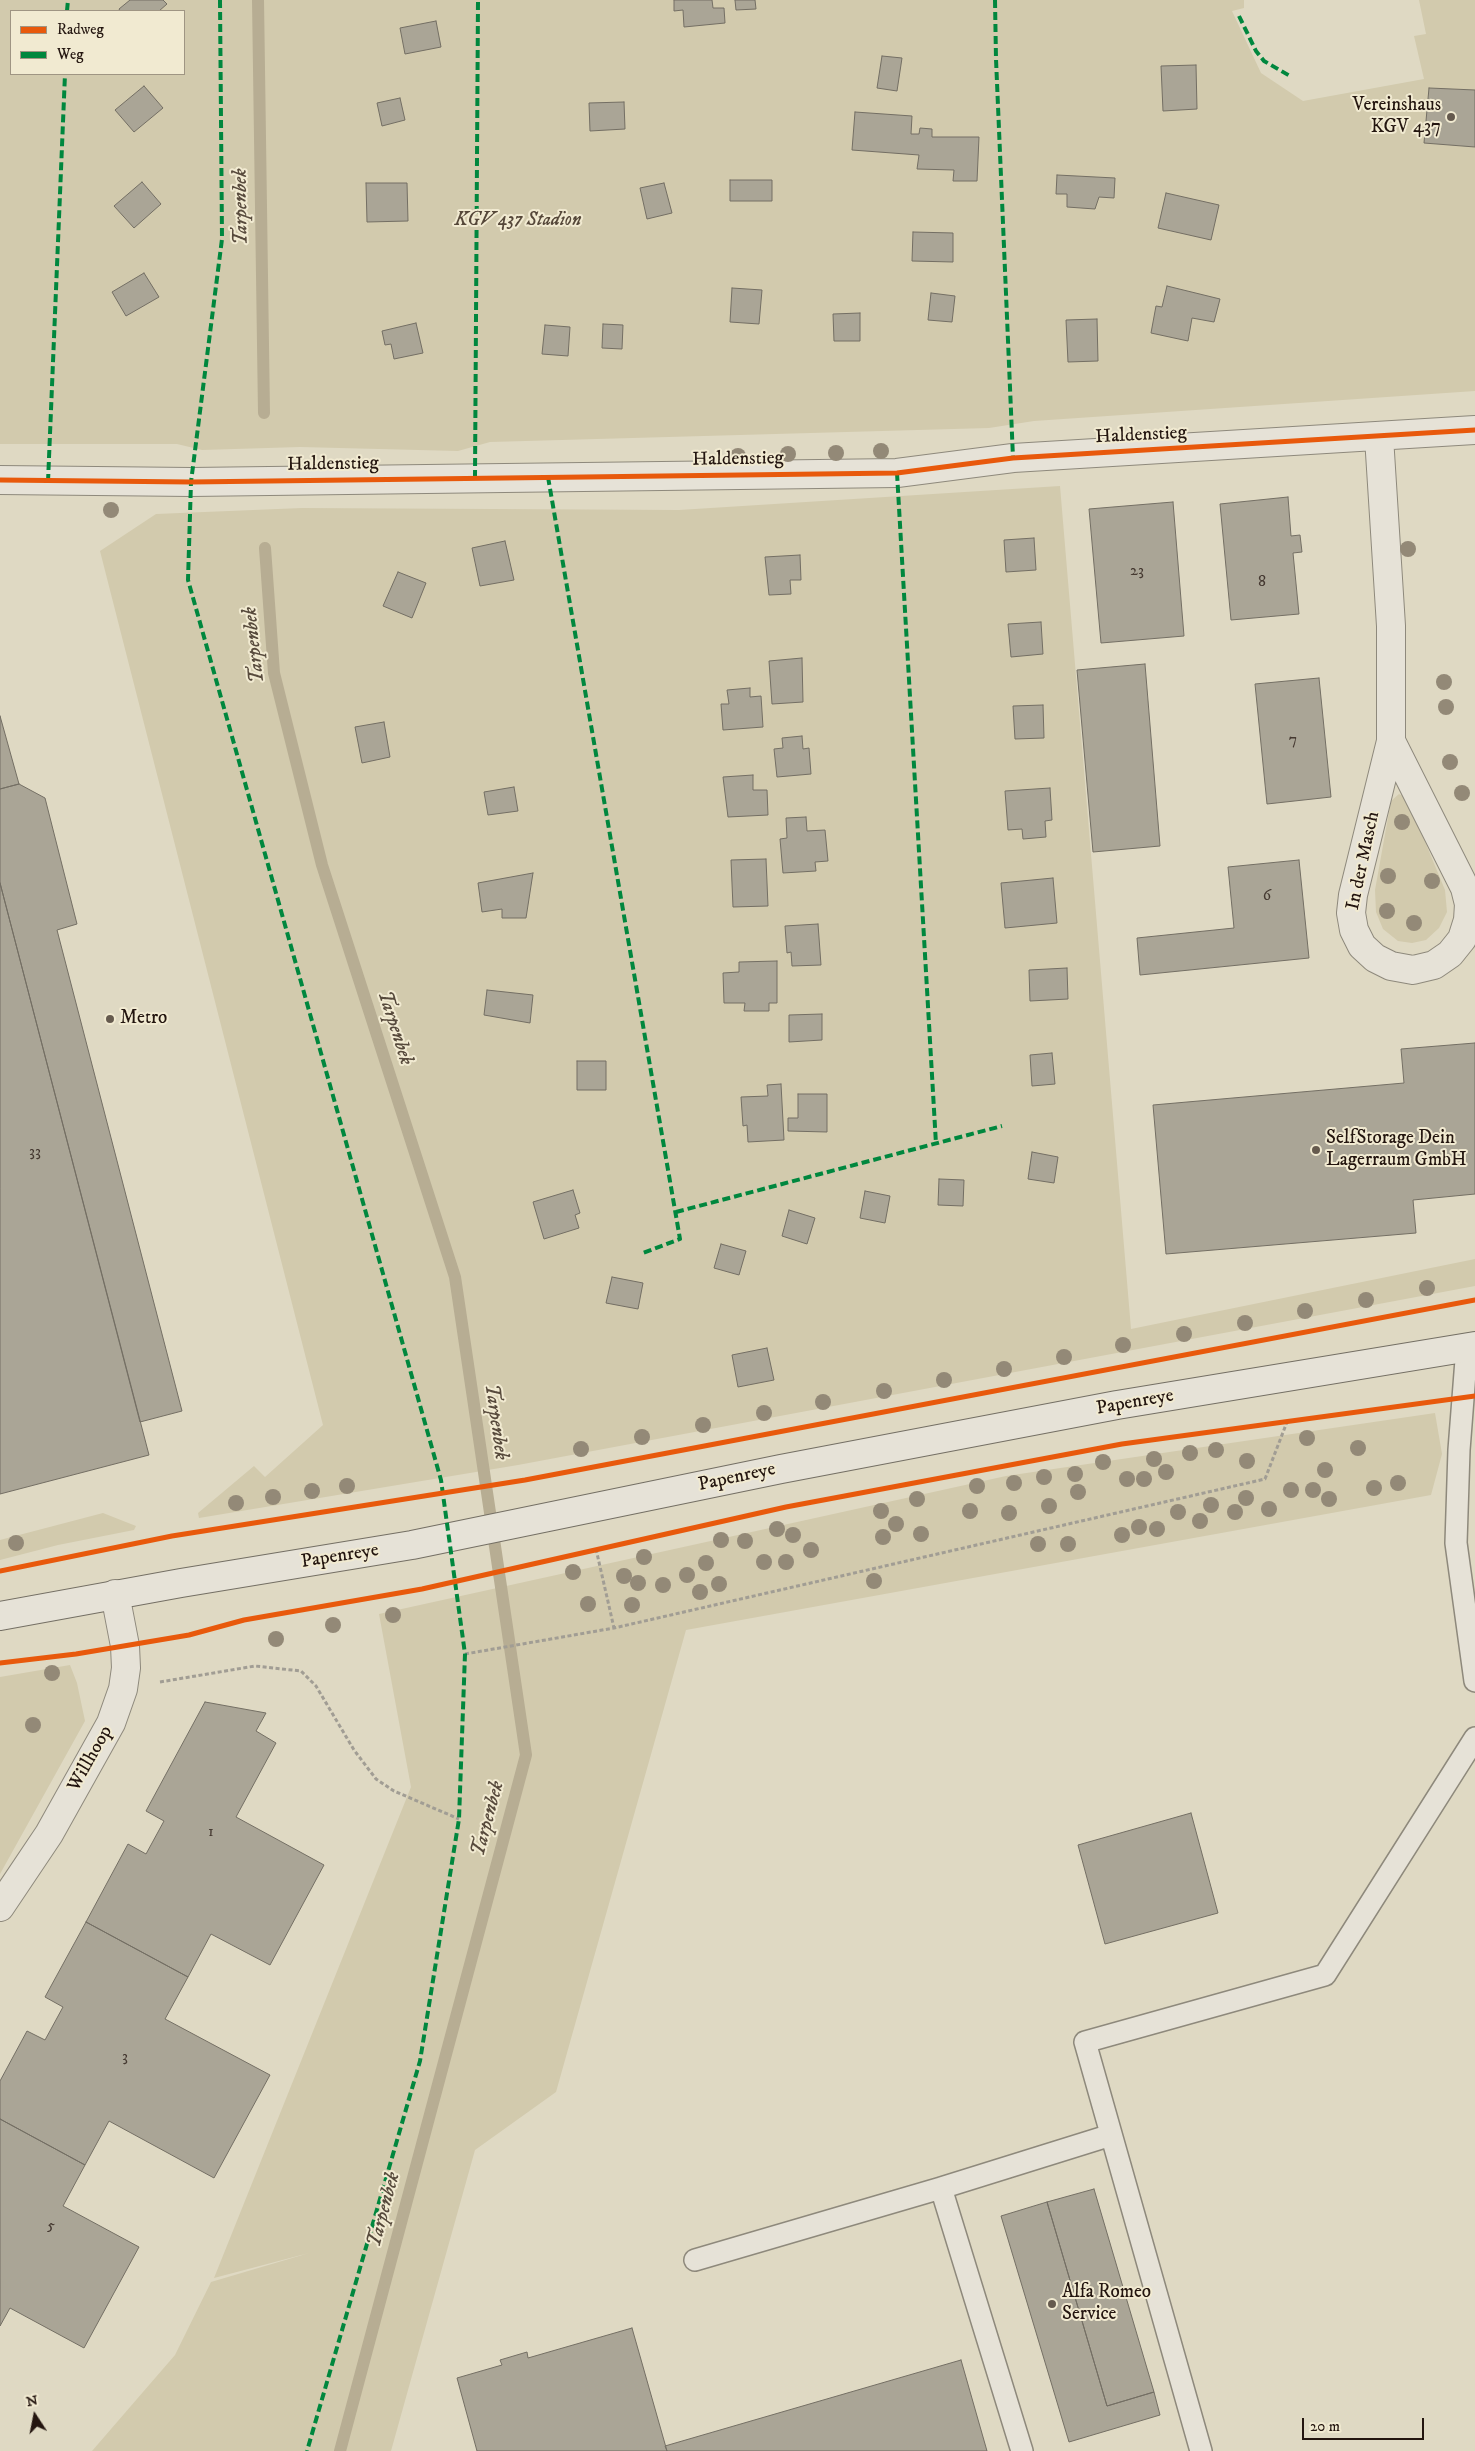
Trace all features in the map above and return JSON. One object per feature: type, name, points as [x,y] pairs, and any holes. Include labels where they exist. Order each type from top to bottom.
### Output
[{"type":"street","name":"Haldenstieg","points":[[0,480],[200,482],[897,473],[1013,458],[1475,430]]},
{"type":"street","name":"In der Masch","points":[[1379,437],[1391,626],[1391,741],[1353,895],[1351,913],[1354,930],[1362,946],[1375,958],[1391,966],[1413,970],[1434,965],[1450,954],[1462,938],[1468,920],[1469,904],[1465,888],[1391,741]]},
{"type":"street","name":"Papenreye","points":[[0,1616],[115,1594],[412,1545],[781,1469],[1117,1405],[1471,1346]]},
{"type":"street","name":"Willhoop","points":[[0,1907],[49,1834],[111,1723],[123,1689],[126,1668],[125,1646],[115,1594]]},
{"type":"lane","points":[[1471,1346],[1467,1456],[1456,1542],[1475,1681]]},
{"type":"lane","points":[[1201,2451],[1085,2042],[1325,1975],[1475,1738]]},
{"type":"lane","points":[[696,2260],[941,2188],[1111,2134]]},
{"type":"lane","points":[[941,2188],[1022,2451]]},
{"type":"path","points":[[465,1654],[614,1628],[1264,1479],[1287,1422]]},
{"type":"path","points":[[596,1549],[614,1628]]},
{"type":"path","points":[[199,1674],[255,1666],[301,1671],[316,1686],[354,1750],[376,1780],[394,1791],[458,1819]]},
{"type":"green space","name":"KGV 437 Stadion","points":[[0,0],[1244,0],[1244,8],[1232,11],[1261,73],[1303,101],[1424,79],[1414,36],[1426,34],[1419,0],[1475,0],[1475,391],[1034,421],[989,428],[490,442],[458,451],[300,447],[202,450],[177,444],[0,444]]},
{"type":"green space","points":[[1060,486],[1131,1329],[1475,1259],[1475,1286],[518,1465],[199,1518],[198,1513],[254,1466],[265,1477],[323,1425],[100,551],[156,514],[302,508],[679,510]]},
{"type":"green space","points":[[1399,794],[1407,798],[1445,890],[1447,912],[1439,928],[1426,940],[1412,943],[1398,941],[1383,929],[1376,912],[1375,890],[1391,801]]},
{"type":"green space","points":[[1435,1413],[1442,1454],[1431,1495],[686,1630],[556,2092],[475,2150],[391,2451],[92,2451],[175,2355],[211,2282],[309,2253],[214,2278],[411,1787],[379,1614],[1006,1476]]},
{"type":"green space","points":[[103,1513],[136,1526],[134,1530],[58,1545],[0,1560],[0,1540]]},
{"type":"green space","points":[[70,1665],[77,1683],[85,1721],[0,1874],[0,1677]]},
{"type":"building","points":[[130,0],[163,0],[167,4],[160,10],[119,9]]},
{"type":"building","points":[[674,0],[712,0],[713,8],[724,8],[725,23],[684,27],[683,10],[674,11]]},
{"type":"building","points":[[735,0],[755,0],[756,9],[736,10]]},
{"type":"building","points":[[436,21],[441,47],[405,54],[400,28]]},
{"type":"building","points":[[882,56],[902,58],[897,91],[877,88]]},
{"type":"building","points":[[1196,65],[1197,109],[1163,111],[1161,66]]},
{"type":"building","points":[[144,86],[163,108],[134,132],[115,110]]},
{"type":"building","name":"Vereinshaus KGV 437","points":[[1429,88],[1475,90],[1475,147],[1424,143]]},
{"type":"building","points":[[400,98],[405,120],[382,126],[377,103]]},
{"type":"building","points":[[624,102],[625,129],[590,131],[589,103]]},
{"type":"building","points":[[855,112],[912,116],[911,134],[919,134],[920,128],[932,129],[932,137],[979,137],[977,181],[953,181],[954,170],[917,169],[919,155],[852,150]]},
{"type":"building","points":[[1057,175],[1115,178],[1114,198],[1099,197],[1095,209],[1067,207],[1067,194],[1056,194]]},
{"type":"building","points":[[730,180],[772,180],[772,201],[730,201]]},
{"type":"building","points":[[142,182],[161,204],[134,228],[114,206]]},
{"type":"building","points":[[366,183],[407,183],[408,221],[367,222]]},
{"type":"building","points":[[664,183],[672,213],[647,219],[640,188]]},
{"type":"building","points":[[1166,193],[1219,205],[1211,240],[1158,228]]},
{"type":"building","points":[[913,232],[953,233],[953,262],[912,261]]},
{"type":"building","points":[[144,273],[159,297],[126,316],[112,292]]},
{"type":"building","points":[[1167,286],[1220,299],[1214,322],[1192,318],[1188,341],[1151,333],[1156,306],[1162,307]]},
{"type":"building","points":[[732,288],[762,290],[759,324],[730,322]]},
{"type":"building","points":[[931,293],[955,296],[952,322],[928,320]]},
{"type":"building","points":[[860,313],[860,341],[834,341],[833,314]]},
{"type":"building","points":[[1097,319],[1098,361],[1068,362],[1066,320]]},
{"type":"building","points":[[416,323],[423,353],[394,359],[391,344],[385,345],[382,331]]},
{"type":"building","points":[[603,324],[623,325],[622,349],[602,348]]},
{"type":"building","points":[[545,325],[570,327],[568,356],[542,354]]},
{"type":"building","points":[[1288,497],[1291,536],[1300,535],[1302,552],[1293,553],[1299,614],[1231,620],[1220,504]]},
{"type":"building","points":[[1173,502],[1184,636],[1101,643],[1089,509]]},
{"type":"building","points":[[1034,538],[1036,570],[1006,572],[1004,540]]},
{"type":"building","points":[[505,541],[514,580],[480,586],[472,548]]},
{"type":"building","points":[[800,555],[801,580],[790,580],[791,594],[769,595],[765,557]]},
{"type":"building","points":[[398,572],[426,583],[412,618],[383,606]]},
{"type":"building","points":[[1041,622],[1043,654],[1011,657],[1008,624]]},
{"type":"building","points":[[802,658],[803,702],[772,704],[769,661]]},
{"type":"building","points":[[1145,664],[1160,846],[1093,852],[1077,670]]},
{"type":"building","points":[[1319,678],[1331,797],[1267,804],[1255,684]]},
{"type":"building","points":[[750,688],[750,697],[761,696],[763,727],[723,730],[721,704],[729,704],[727,690]]},
{"type":"building","points":[[1043,705],[1044,738],[1015,739],[1013,706]]},
{"type":"building","points":[[0,716],[19,784],[0,789]]},
{"type":"building","points":[[384,722],[390,757],[362,763],[355,727]]},
{"type":"building","points":[[802,736],[803,749],[809,748],[811,774],[777,777],[774,749],[783,748],[782,738]]},
{"type":"building","points":[[753,775],[753,790],[767,790],[768,815],[728,817],[723,777]]},
{"type":"building","points":[[19,784],[45,798],[77,924],[57,930],[182,1411],[140,1422],[0,883],[0,789]]},
{"type":"building","points":[[514,787],[518,811],[488,815],[484,792]]},
{"type":"building","points":[[1050,788],[1052,820],[1045,821],[1046,837],[1023,839],[1022,829],[1008,830],[1005,791]]},
{"type":"building","points":[[806,817],[807,831],[825,830],[828,861],[815,862],[816,871],[783,873],[780,839],[787,838],[786,818]]},
{"type":"building","points":[[766,859],[768,906],[733,907],[731,860]]},
{"type":"building","points":[[1299,860],[1309,958],[1140,975],[1137,938],[1234,928],[1228,867]]},
{"type":"building","points":[[533,873],[526,918],[502,918],[502,909],[482,912],[478,883]]},
{"type":"building","points":[[1053,878],[1057,923],[1005,928],[1001,883]]},
{"type":"building","points":[[0,883],[149,1455],[0,1494]]},
{"type":"building","points":[[818,924],[821,965],[792,966],[791,952],[787,953],[785,926]]},
{"type":"building","points":[[777,961],[777,1003],[769,1003],[769,1011],[744,1011],[745,1003],[724,1003],[723,973],[739,972],[739,962]]},
{"type":"building","points":[[1067,968],[1068,999],[1030,1001],[1029,970]]},
{"type":"building","points":[[487,990],[533,995],[530,1023],[484,1015]]},
{"type":"building","points":[[822,1014],[822,1040],[789,1042],[789,1015]]},
{"type":"building","name":"SelfStorage Dein Lagerraum GmbH","points":[[1475,1043],[1475,1194],[1413,1200],[1416,1233],[1166,1254],[1153,1105],[1404,1083],[1401,1049]]},
{"type":"building","points":[[1052,1053],[1055,1084],[1032,1086],[1030,1055]]},
{"type":"building","points":[[577,1061],[606,1061],[606,1090],[577,1090]]},
{"type":"building","points":[[781,1084],[784,1140],[748,1142],[747,1125],[743,1126],[741,1097],[768,1096],[767,1085]]},
{"type":"building","points":[[798,1094],[827,1094],[827,1132],[788,1131],[788,1118],[798,1118]]},
{"type":"building","points":[[1032,1152],[1058,1157],[1054,1183],[1028,1179]]},
{"type":"building","points":[[939,1179],[964,1180],[963,1206],[938,1205]]},
{"type":"building","points":[[573,1190],[580,1213],[575,1215],[579,1228],[544,1239],[533,1202]]},
{"type":"building","points":[[865,1191],[890,1196],[885,1223],[860,1218]]},
{"type":"building","points":[[789,1210],[815,1218],[807,1244],[782,1236]]},
{"type":"building","points":[[721,1244],[746,1251],[739,1275],[714,1268]]},
{"type":"building","points":[[612,1277],[643,1283],[638,1309],[606,1303]]},
{"type":"building","points":[[767,1348],[774,1380],[738,1387],[732,1355]]},
{"type":"building","points":[[205,1702],[266,1713],[256,1731],[276,1743],[236,1817],[324,1865],[270,1965],[211,1934],[188,1977],[86,1922],[128,1844],[146,1854],[164,1821],[146,1811]]},
{"type":"building","points":[[1191,1813],[1218,1913],[1105,1944],[1078,1845]]},
{"type":"building","points":[[86,1922],[188,1977],[165,2019],[270,2075],[214,2178],[109,2121],[85,2165],[0,2119],[0,2081],[27,2031],[45,2040],[63,2007],[45,1997]]},
{"type":"building","points":[[0,2119],[85,2165],[63,2206],[139,2247],[84,2348],[10,2308],[0,2326]]},
{"type":"building","points":[[1094,2189],[1154,2392],[1107,2406],[1047,2202]]},
{"type":"building","name":"Alfa Romeo Service","points":[[1047,2202],[1107,2406],[1154,2392],[1160,2415],[1069,2442],[1001,2216]]},
{"type":"building","points":[[632,2328],[667,2451],[477,2451],[457,2378],[502,2365],[500,2360],[527,2352],[528,2358]]},
{"type":"building","points":[[961,2360],[987,2451],[667,2451],[665,2446]]},
{"type":"waterway","name":"Tarpenbek","points":[[258,0],[264,413]]},
{"type":"waterway","name":"Tarpenbek","points":[[265,548],[274,673],[322,865],[455,1277],[526,1755],[340,2451]]},
{"type":"marked path","points":[[67,10],[68,0]]},
{"type":"marked path","points":[[220,0],[222,239],[191,482],[188,580],[441,1480],[465,1654],[459,1819],[420,2061],[307,2451]]},
{"type":"marked path","points":[[475,478],[478,0]]},
{"type":"marked path","points":[[995,0],[1013,458]]},
{"type":"marked path","points":[[1239,16],[1256,51],[1264,61],[1290,76]]},
{"type":"marked path","points":[[48,482],[65,75]]},
{"type":"marked path","points":[[897,473],[936,1144]]},
{"type":"marked path","points":[[548,477],[680,1239],[643,1253]]},
{"type":"marked path","points":[[676,1212],[1002,1126]]},
{"type":"cycle path","points":[[0,480],[191,482],[897,473],[1013,458],[1475,430]]},
{"type":"cycle path","points":[[0,1571],[172,1536],[525,1480],[1475,1300]]},
{"type":"cycle path","points":[[0,1663],[76,1654],[189,1635],[244,1620],[422,1589],[786,1507],[1122,1444],[1475,1396]]},
{"type":"place","name":"Vereinshaus KGV 437","points":[[1451,117]]},
{"type":"place","name":"Metro","points":[[110,1019]]},
{"type":"place","name":"SelfStorage Dein Lagerraum GmbH","points":[[1316,1150]]},
{"type":"place","name":"Alfa Romeo Service","points":[[1052,2304]]}]
